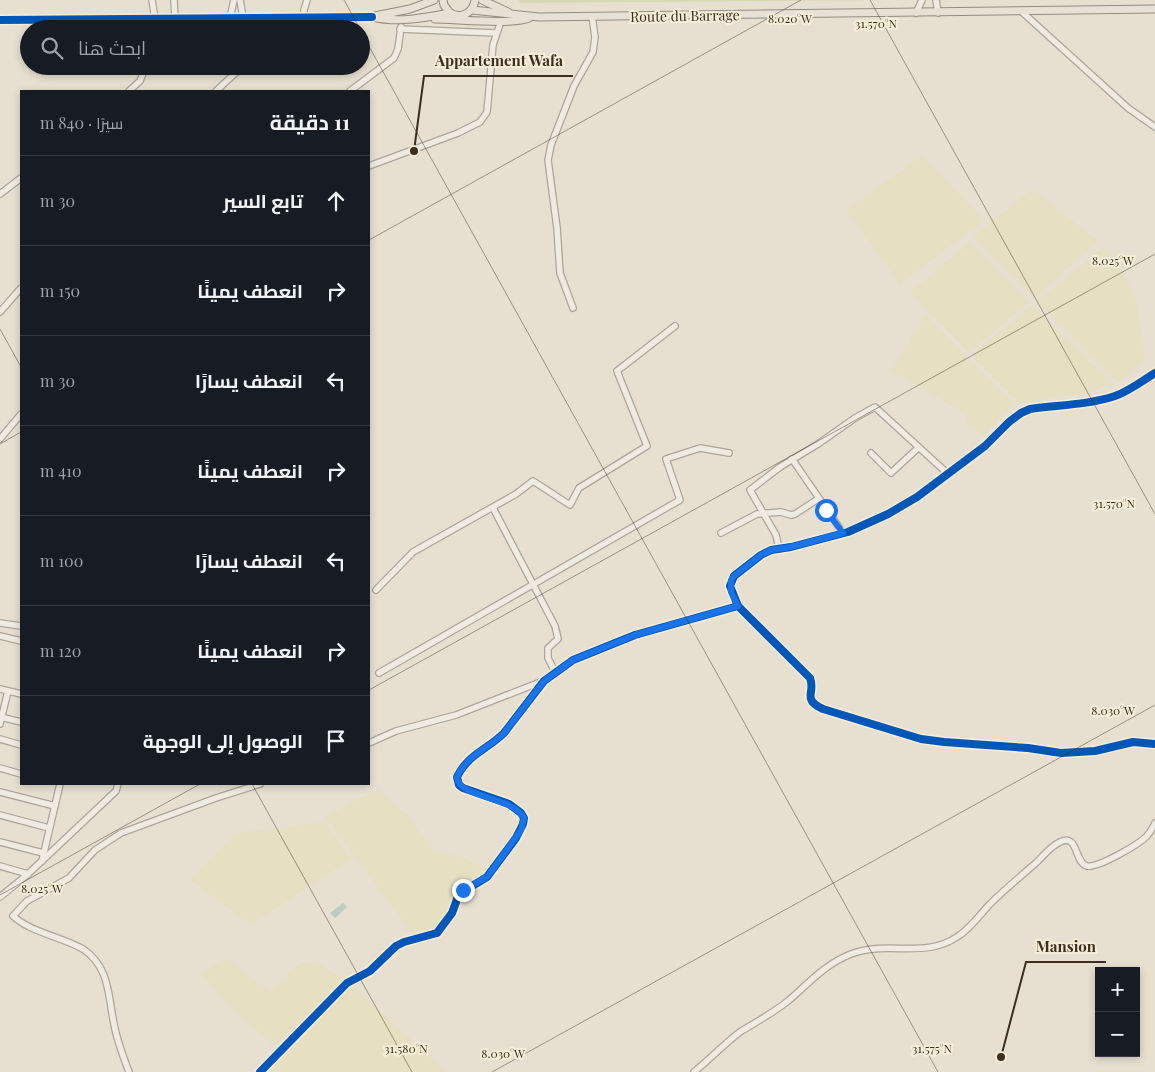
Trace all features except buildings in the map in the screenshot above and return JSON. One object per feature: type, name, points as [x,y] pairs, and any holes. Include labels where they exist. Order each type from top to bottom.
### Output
[{"type":"main road","points":[[0,20],[372,17],[410,9],[434,0]]},
{"type":"main road","points":[[443,0],[444,6],[450,13]]},
{"type":"main road","points":[[472,10],[475,0]]},
{"type":"main road","name":"Route du Barrage","points":[[482,0],[512,13]]},
{"type":"main road","points":[[498,0],[512,13]]},
{"type":"main road","name":"Route du Barrage","points":[[417,18],[450,13],[460,16],[472,10],[512,13],[531,17],[1155,9]]},
{"type":"main road","points":[[372,17],[386,20],[417,18],[501,21],[521,20],[531,17]]},
{"type":"street","points":[[152,0],[155,19]]},
{"type":"street","points":[[174,0],[175,18]]},
{"type":"street","points":[[230,18],[234,0]]},
{"type":"street","points":[[240,0],[242,18]]},
{"type":"street","points":[[304,17],[307,0]]},
{"type":"street","points":[[916,13],[922,0]]},
{"type":"street","points":[[936,0],[938,13]]},
{"type":"street","points":[[1021,11],[1128,108],[1155,127]]},
{"type":"street","points":[[573,308],[560,273],[557,228],[548,160],[551,145],[574,86],[593,52],[595,37],[592,16]]},
{"type":"street","points":[[351,90],[394,58],[398,48],[402,20]]},
{"type":"street","points":[[370,166],[438,142],[484,118],[487,112],[493,46],[501,21]]},
{"type":"street","points":[[400,29],[496,33]]},
{"type":"street","points":[[130,90],[140,81],[142,75]]},
{"type":"street","points":[[217,90],[233,75]]},
{"type":"street","points":[[0,194],[20,180]]},
{"type":"street","points":[[1,309],[20,289]]},
{"type":"street","points":[[376,590],[414,552],[493,508],[533,481],[570,505],[579,488],[647,446],[617,371],[675,326]]},
{"type":"street","points":[[1155,373],[1114,396],[1099,400],[1030,409],[1021,413],[985,446],[917,498],[888,514],[843,533],[791,547],[771,550],[761,555],[734,576],[730,586],[738,606],[810,678],[812,687],[810,699],[816,706],[823,709],[921,738],[944,742],[1028,748],[1061,753],[1095,750],[1133,742],[1155,744]]},
{"type":"street","points":[[779,548],[776,535],[750,490],[792,459],[874,407],[948,474]]},
{"type":"street","points":[[0,439],[20,415]]},
{"type":"street","points":[[379,673],[680,500],[666,459],[700,448],[729,453]]},
{"type":"street","points":[[871,453],[891,473],[918,448]]},
{"type":"street","points":[[792,459],[843,533]]},
{"type":"street","points":[[721,533],[757,514],[781,512],[795,514],[818,499]]},
{"type":"street","points":[[493,508],[555,626],[558,639],[548,648],[548,658],[555,672]]},
{"type":"street","points":[[260,1072],[347,983],[370,971],[396,946],[437,933],[452,913],[459,894],[487,877],[516,838],[523,824],[524,818],[521,813],[509,804],[463,788],[457,781],[457,777],[474,755],[497,740],[504,733],[544,681],[579,657],[635,635],[738,606]]},
{"type":"street","points":[[0,623],[20,626]]},
{"type":"street","points":[[0,636],[20,641]]},
{"type":"street","points":[[370,743],[396,731],[446,718],[544,681]]},
{"type":"street","points":[[0,689],[20,694]]},
{"type":"street","points":[[0,724],[8,691]]},
{"type":"street","points":[[1,717],[20,722]]},
{"type":"street","points":[[0,739],[20,745]]},
{"type":"street","points":[[0,768],[20,774]]},
{"type":"street","points":[[42,861],[58,785]]},
{"type":"street","points":[[0,896],[42,861],[116,791],[118,785]]},
{"type":"street","points":[[129,1072],[120,1050],[114,1026],[107,980],[98,962],[83,949],[26,925],[13,916],[27,901],[69,878],[95,850],[121,833],[257,785]]},
{"type":"street","points":[[0,792],[55,806]]},
{"type":"street","points":[[0,815],[49,828]]},
{"type":"street","points":[[694,1072],[733,1038],[780,1007],[836,960],[862,950],[874,948],[928,948],[948,943],[967,930],[1010,885],[1062,840],[1074,845],[1083,865],[1096,865],[1132,847],[1146,836],[1155,823]]},
{"type":"street","points":[[0,842],[42,854]]},
{"type":"street","points":[[0,866],[28,874]]},
{"type":"shaded area","points":[[922,156],[984,220],[900,284],[847,210]]},
{"type":"shaded area","points":[[1032,189],[1098,241],[1035,298],[973,237]]},
{"type":"shaded area","points":[[970,242],[1028,302],[969,353],[910,292]]},
{"type":"shaded area","points":[[1105,247],[1120,267],[1137,302],[1145,360],[1118,382],[1037,302]]},
{"type":"shaded area","points":[[1032,305],[1109,380],[1097,391],[1019,404],[971,355]]},
{"type":"shaded area","points":[[926,315],[1014,405],[984,435],[974,431],[967,424],[963,412],[899,375],[890,373]]},
{"type":"shaded area","points":[[378,789],[401,811],[407,814],[422,836],[428,841],[430,847],[435,851],[465,858],[491,873],[463,890],[452,913],[437,933],[425,937],[415,936],[325,817]]},
{"type":"shaded area","points":[[325,822],[351,859],[251,925],[190,879],[236,833]]},
{"type":"shaded area","points":[[343,903],[347,907],[335,918],[330,913]]},
{"type":"shaded area","points":[[227,958],[271,993],[300,962],[311,962],[323,966],[344,981],[276,1047],[233,1009],[201,973]]},
{"type":"shaded area","points":[[352,985],[446,1072],[266,1072]]},
{"type":"green space","points":[[519,0],[885,0],[520,3]]},
{"type":"cycle path","points":[[0,20],[372,17]]},
{"type":"cycle path","points":[[1155,373],[1130,389],[1105,399],[1030,409],[1021,413],[985,446],[917,497],[888,514],[848,532],[791,547],[771,550],[761,555],[734,576],[730,586],[738,606],[810,678],[811,699],[823,709],[921,739],[944,742],[1028,748],[1061,753],[1095,751],[1133,742],[1155,744]]},
{"type":"cycle path","points":[[260,1072],[347,983],[370,971],[396,946],[437,933],[452,913],[459,894],[487,877],[516,838],[523,824],[524,818],[521,813],[509,804],[463,788],[459,785],[457,777],[472,757],[504,733],[544,681],[573,660],[635,635],[738,606]]},
{"type":"place","name":"Appartement Wafa","points":[[414,151]]},
{"type":"place","name":"Mansion","points":[[1001,1057]]},
{"type":"route","points":[[463,890],[487,877],[516,838],[521,830],[524,818],[516,808],[509,804],[463,788],[457,781],[457,777],[474,755],[497,740],[504,733],[544,681],[573,660],[603,647],[635,635],[738,606],[731,592],[731,580],[761,555],[771,550],[791,547],[843,533],[826,510]]}]
